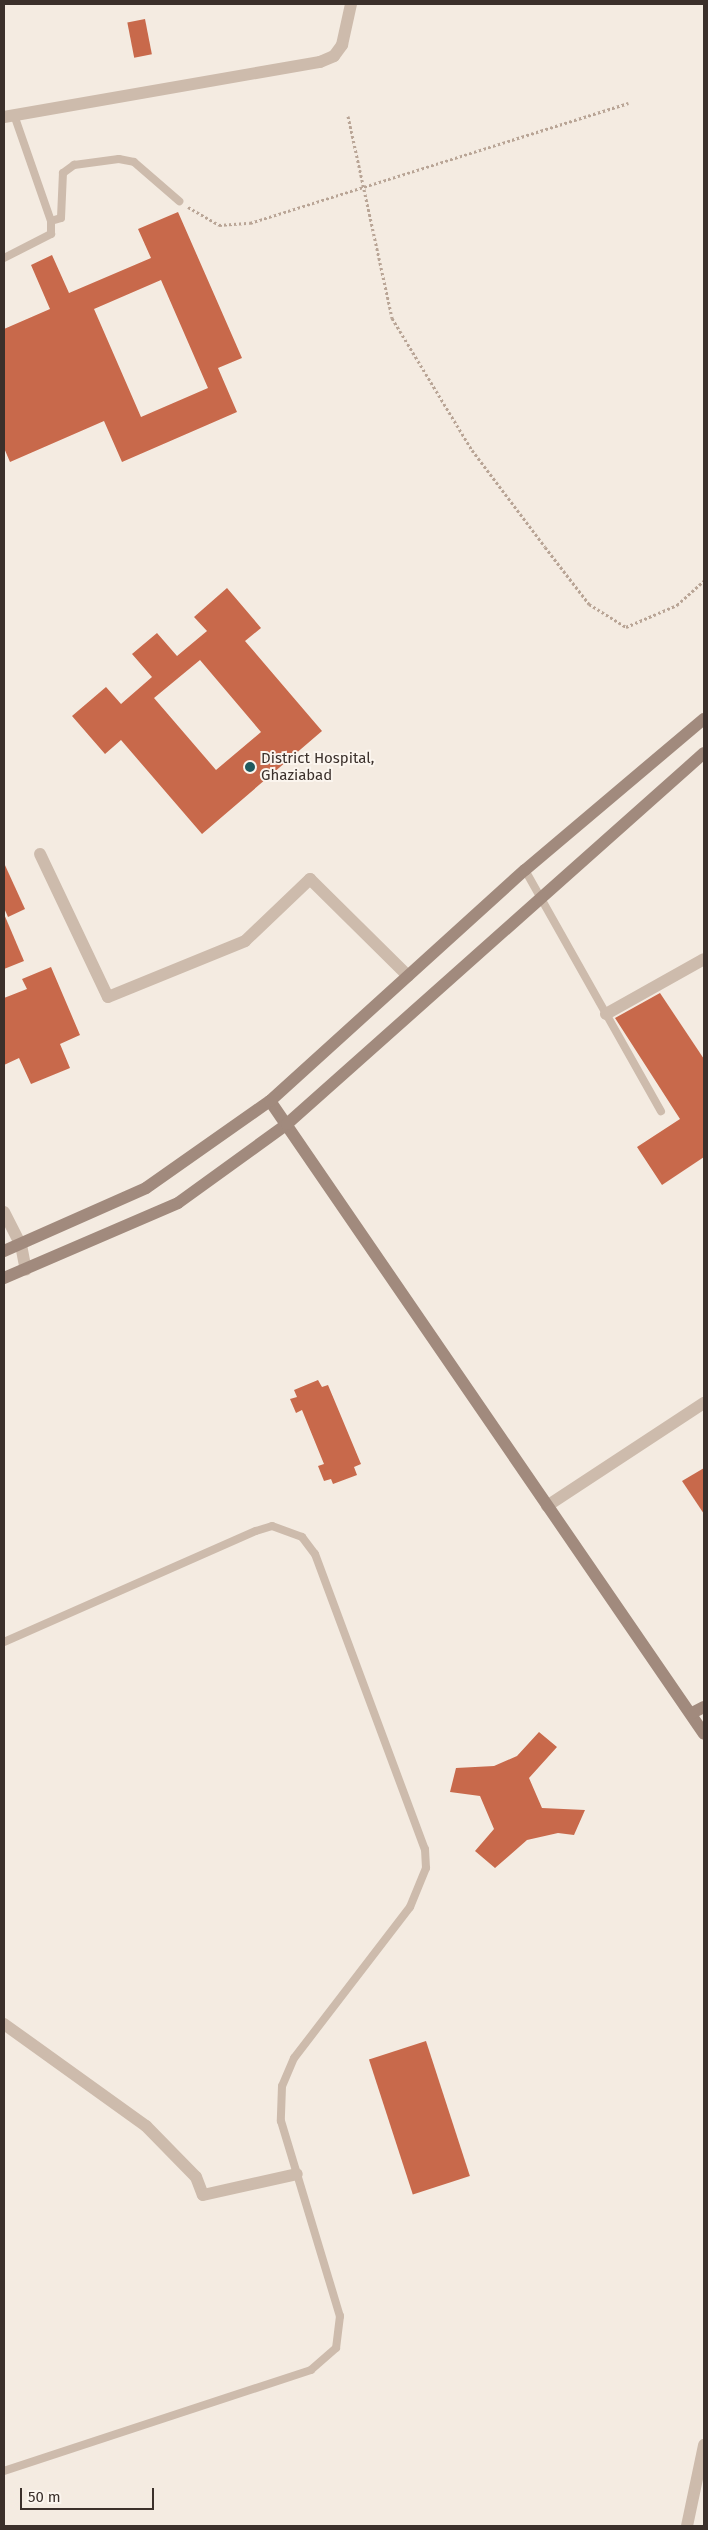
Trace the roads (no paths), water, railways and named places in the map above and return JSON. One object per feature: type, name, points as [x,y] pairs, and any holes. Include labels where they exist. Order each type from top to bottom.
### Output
[{"type":"street","points":[[9,116],[320,62],[334,56],[342,45],[351,4]]},
{"type":"street","points":[[4,1251],[146,1188],[270,1101],[525,870],[704,719]]},
{"type":"street","points":[[4,1278],[178,1203],[287,1124],[539,896],[704,753]]},
{"type":"street","points":[[40,854],[108,997],[245,941],[310,879],[408,976]]},
{"type":"street","points":[[606,1014],[704,959]]},
{"type":"street","points":[[270,1101],[704,1734]]},
{"type":"street","points":[[4,1212],[21,1245],[26,1270]]},
{"type":"street","points":[[547,1506],[704,1403]]},
{"type":"street","points":[[692,1714],[704,1707]]},
{"type":"street","points":[[4,2024],[146,2126],[196,2176],[202,2196],[297,2174]]},
{"type":"street","points":[[687,2526],[704,2445]]},
{"type":"lane","points":[[4,258],[51,234],[51,221],[9,116]]},
{"type":"lane","points":[[51,221],[61,218],[63,173],[74,165],[119,159],[134,162],[179,201]]},
{"type":"lane","points":[[525,870],[661,1111]]},
{"type":"lane","points":[[4,1642],[272,1526],[302,1537],[315,1554],[425,1848],[426,1868],[410,1907],[286,2076],[279,2104],[281,2121],[340,2316],[336,2348],[324,2362],[4,2471]]},
{"type":"place","name":"District Hospital, Ghaziabad","points":[[250,767]]}]
